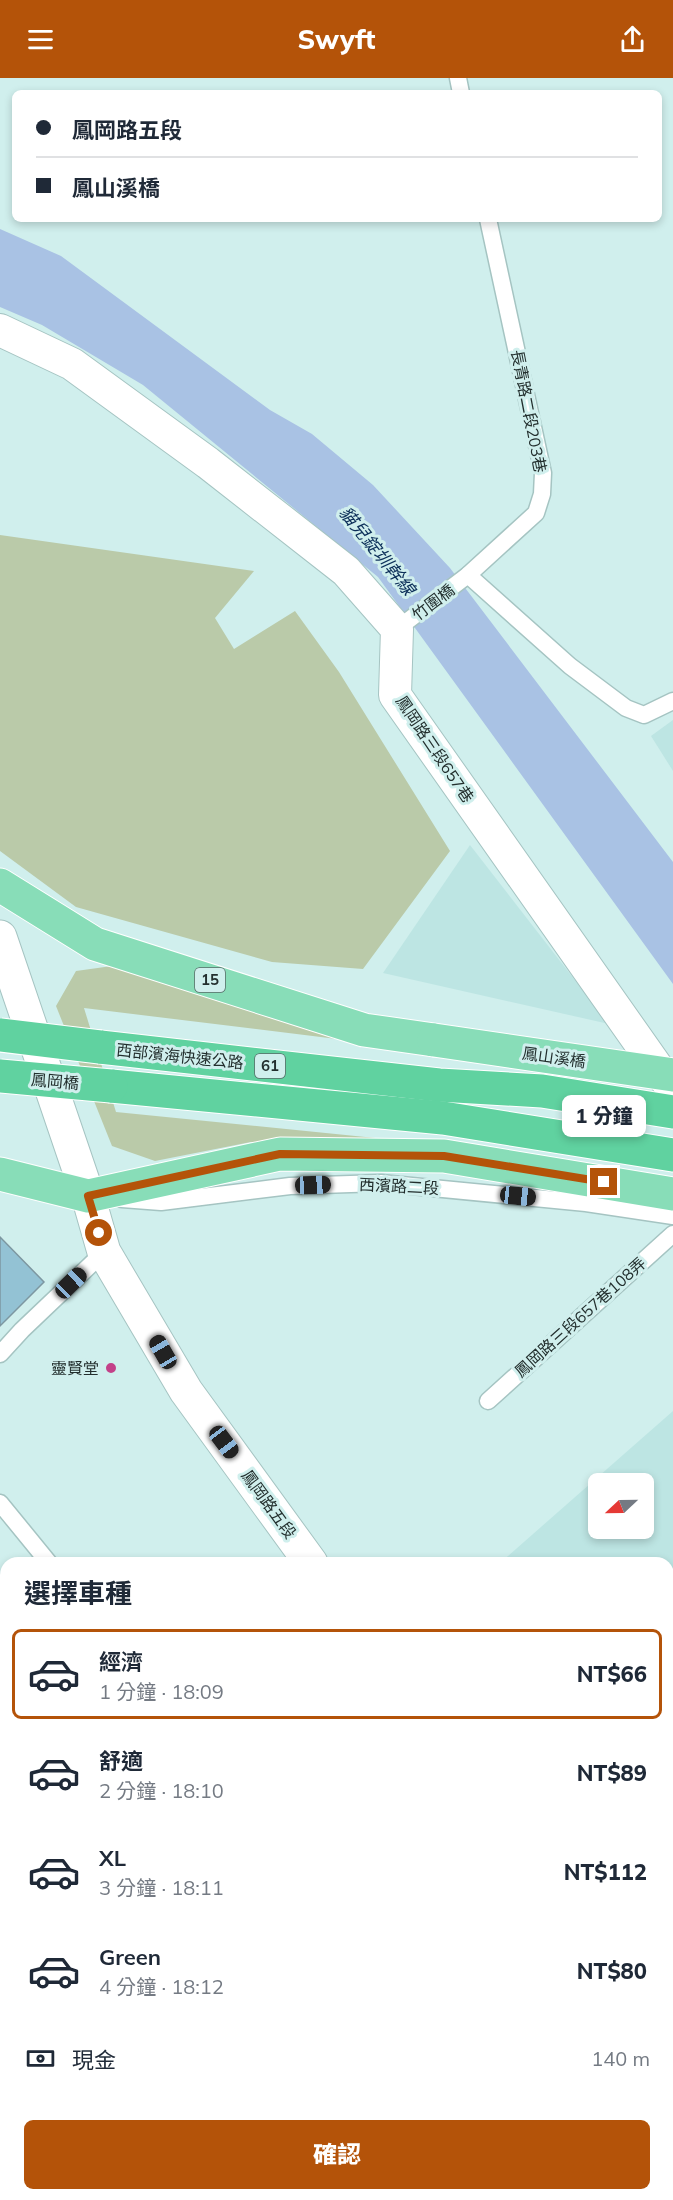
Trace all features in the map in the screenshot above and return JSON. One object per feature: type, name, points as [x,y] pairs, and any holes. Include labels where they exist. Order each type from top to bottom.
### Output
[{"type":"highway","name":"西部濱海快速公路","points":[[0,1035],[439,1085],[542,1091],[673,1112]]},
{"type":"highway","name":"鳳岡橋","points":[[0,1076],[443,1118],[673,1155]]},
{"type":"main road","name":"鳳山溪橋","points":[[0,885],[95,944],[364,1030],[673,1075]]},
{"type":"main road","name":"西濱路二段","points":[[0,1174],[88,1196],[280,1154],[444,1156],[673,1194]]},
{"type":"street","points":[[0,330],[72,364],[208,463],[346,571],[397,629]]},
{"type":"street","name":"鳳岡路三段657巷","points":[[397,629],[395,695],[673,1090]]},
{"type":"street","name":"鳳岡路五段","points":[[0,937],[88,1196],[104,1252],[186,1391],[307,1557]]},
{"type":"lane","name":"長青路二段203巷","points":[[468,575],[536,513],[542,494],[543,473],[489,222]]},
{"type":"lane","name":"竹圍橋","points":[[397,629],[468,575]]},
{"type":"lane","points":[[468,575],[570,666],[626,708],[644,715],[673,700]]},
{"type":"lane","name":"西濱路二段","points":[[88,1196],[161,1202],[290,1186],[381,1183],[586,1203],[673,1216]]},
{"type":"lane","name":"鳳岡路三段657巷108弄","points":[[488,1401],[673,1234]]},
{"type":"lane","points":[[0,1354],[104,1252]]},
{"type":"lane","points":[[0,1503],[44,1557]]},
{"type":"shaded area","points":[[673,720],[673,771],[651,736]]},
{"type":"shaded area","points":[[470,845],[609,1024],[383,973]]},
{"type":"shaded area","points":[[673,1411],[673,1557],[507,1557],[588,1486],[588,1539],[654,1539],[654,1473],[602,1473]]},
{"type":"green space","points":[[0,535],[254,571],[215,618],[234,649],[295,611],[339,672],[450,851],[363,969],[272,962],[76,907],[0,851]]},
{"type":"green space","points":[[112,966],[345,1040],[84,1008],[116,1112],[395,1140],[251,1142],[155,1161],[112,1146],[56,1006],[76,971]]},
{"type":"water","name":"貓兒錠圳幹線","points":[[0,229],[61,256],[270,410],[312,434],[373,485],[450,568],[673,862],[673,984],[378,577],[143,385],[42,325],[0,307]]},
{"type":"building","points":[[0,1237],[44,1282],[0,1326]]},
{"type":"place","name":"靈賢堂","points":[[111,1368]]},
{"type":"route","points":[[99,1233],[88,1196],[280,1154],[444,1156],[604,1182]]}]
